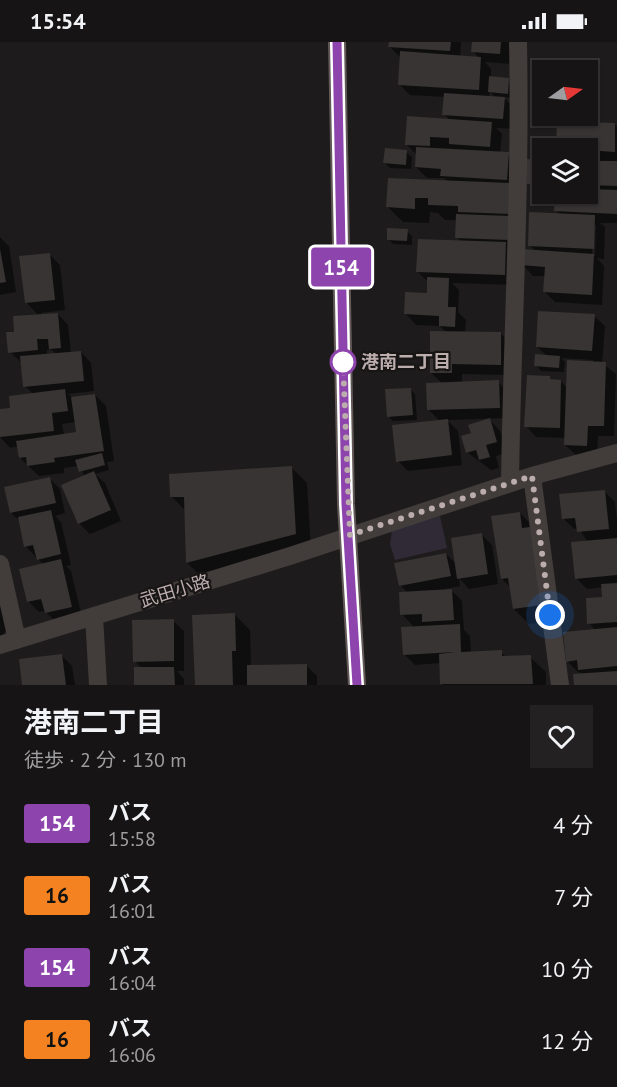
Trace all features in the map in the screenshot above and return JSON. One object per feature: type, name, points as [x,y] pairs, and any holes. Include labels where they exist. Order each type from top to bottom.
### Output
[{"type":"main road","points":[[337,42],[345,458],[357,685]]},
{"type":"street","points":[[510,483],[513,288],[519,123],[518,42]]},
{"type":"street","name":"武田小路","points":[[8,642],[532,476],[617,453]]},
{"type":"street","points":[[532,476],[560,685]]},
{"type":"street","points":[[0,564],[8,642]]},
{"type":"street","points":[[94,616],[98,685]]},
{"type":"shaded area","points":[[440,516],[447,548],[395,560],[390,544],[392,530]]},
{"type":"building","points":[[389,42],[451,42],[450,51],[388,47]]},
{"type":"building","points":[[472,42],[501,42],[500,54],[471,52]]},
{"type":"building","points":[[400,51],[481,57],[479,90],[398,85]]},
{"type":"building","points":[[489,76],[509,78],[508,94],[488,92]]},
{"type":"building","points":[[444,93],[505,97],[503,119],[442,115]]},
{"type":"building","points":[[407,116],[492,122],[490,147],[449,144],[449,138],[430,137],[430,146],[405,145]]},
{"type":"building","points":[[598,122],[615,123],[615,152],[598,151],[598,138],[556,138],[557,126],[598,126]]},
{"type":"building","points":[[416,147],[509,152],[507,180],[440,176],[441,169],[415,167]]},
{"type":"building","points":[[385,148],[407,150],[406,165],[383,163]]},
{"type":"building","points":[[527,159],[532,159],[532,184],[527,184]]},
{"type":"building","points":[[598,161],[617,161],[617,186],[598,185]]},
{"type":"building","points":[[388,178],[511,183],[510,214],[458,212],[458,206],[428,205],[428,198],[415,198],[415,209],[386,207]]},
{"type":"building","points":[[598,189],[617,190],[617,214],[554,211],[554,204],[598,204]]},
{"type":"building","points":[[529,212],[595,215],[594,249],[528,246]]},
{"type":"building","points":[[456,214],[510,216],[509,240],[455,238]]},
{"type":"building","points":[[387,228],[408,229],[407,241],[387,240]]},
{"type":"building","points":[[418,239],[506,242],[505,275],[416,272]]},
{"type":"building","points":[[0,249],[6,282],[0,283]]},
{"type":"building","points":[[522,249],[594,254],[592,295],[543,292],[545,267],[521,265]]},
{"type":"building","points":[[50,253],[55,300],[25,303],[19,256]]},
{"type":"building","points":[[427,277],[449,278],[448,307],[456,307],[455,327],[439,326],[439,316],[404,314],[405,292],[427,293]]},
{"type":"building","points":[[538,311],[595,314],[592,351],[536,347]]},
{"type":"building","points":[[58,313],[61,348],[49,349],[48,339],[37,339],[38,350],[8,353],[6,332],[14,332],[13,316]]},
{"type":"building","points":[[430,331],[501,332],[501,365],[452,364],[452,373],[430,373]]},
{"type":"building","points":[[81,351],[84,381],[23,387],[20,356]]},
{"type":"building","points":[[535,354],[560,356],[559,368],[534,366]]},
{"type":"building","points":[[567,360],[606,362],[604,426],[588,426],[587,446],[564,445]]},
{"type":"building","points":[[527,375],[550,376],[550,379],[561,380],[560,428],[524,427]]},
{"type":"building","points":[[499,380],[500,408],[427,410],[426,383]]},
{"type":"building","points":[[411,388],[413,415],[387,417],[385,389]]},
{"type":"building","points":[[65,389],[68,411],[52,413],[54,431],[0,437],[0,409],[10,408],[9,396]]},
{"type":"building","points":[[95,394],[104,451],[54,458],[55,462],[27,466],[26,457],[19,458],[16,441],[76,432],[71,397]]},
{"type":"building","points":[[490,418],[497,442],[486,445],[490,457],[479,460],[476,450],[466,453],[461,436],[471,433],[468,425]]},
{"type":"building","points":[[448,419],[452,455],[396,462],[392,425]]},
{"type":"building","points":[[102,453],[105,465],[79,472],[75,460]]},
{"type":"building","points":[[292,466],[296,534],[186,563],[184,497],[170,497],[169,474]]},
{"type":"building","points":[[94,471],[111,510],[78,524],[61,485]]},
{"type":"building","points":[[50,477],[56,503],[10,513],[4,487]]},
{"type":"building","points":[[605,490],[609,529],[577,532],[575,518],[562,519],[559,494]]},
{"type":"building","points":[[51,510],[61,554],[37,560],[33,545],[24,547],[18,517]]},
{"type":"building","points":[[520,512],[522,528],[530,527],[542,605],[513,609],[508,578],[501,579],[491,516]]},
{"type":"building","points":[[482,533],[488,574],[457,579],[451,538]]},
{"type":"building","points":[[617,538],[617,575],[575,579],[571,542]]},
{"type":"building","points":[[446,553],[451,576],[399,586],[394,563]]},
{"type":"building","points":[[61,559],[72,607],[45,613],[41,599],[27,602],[19,569]]},
{"type":"building","points":[[617,583],[617,622],[587,624],[586,598],[602,597],[601,584]]},
{"type":"building","points":[[452,589],[454,620],[422,622],[422,614],[400,615],[399,592]]},
{"type":"building","points":[[235,613],[236,651],[232,651],[233,685],[195,685],[192,615]]},
{"type":"building","points":[[174,619],[174,661],[133,662],[132,620]]},
{"type":"building","points":[[460,624],[461,652],[502,650],[502,656],[531,655],[533,684],[440,684],[439,654],[455,652],[403,655],[401,627]]},
{"type":"building","points":[[617,627],[617,666],[578,670],[577,660],[566,662],[563,632]]},
{"type":"building","points":[[62,654],[66,685],[22,685],[19,659]]},
{"type":"building","points":[[307,664],[307,685],[247,685],[247,665]]},
{"type":"building","points":[[134,667],[174,667],[175,685],[134,685]]},
{"type":"building","points":[[617,671],[617,685],[574,685],[573,674]]},
{"type":"bus line","name":"154","points":[[337,42],[346,504],[350,535],[357,685]]},
{"type":"place","name":"港南二丁目","points":[[343,362]]},
{"type":"route","points":[[343,362],[346,504],[350,535],[532,476],[550,615]]}]
